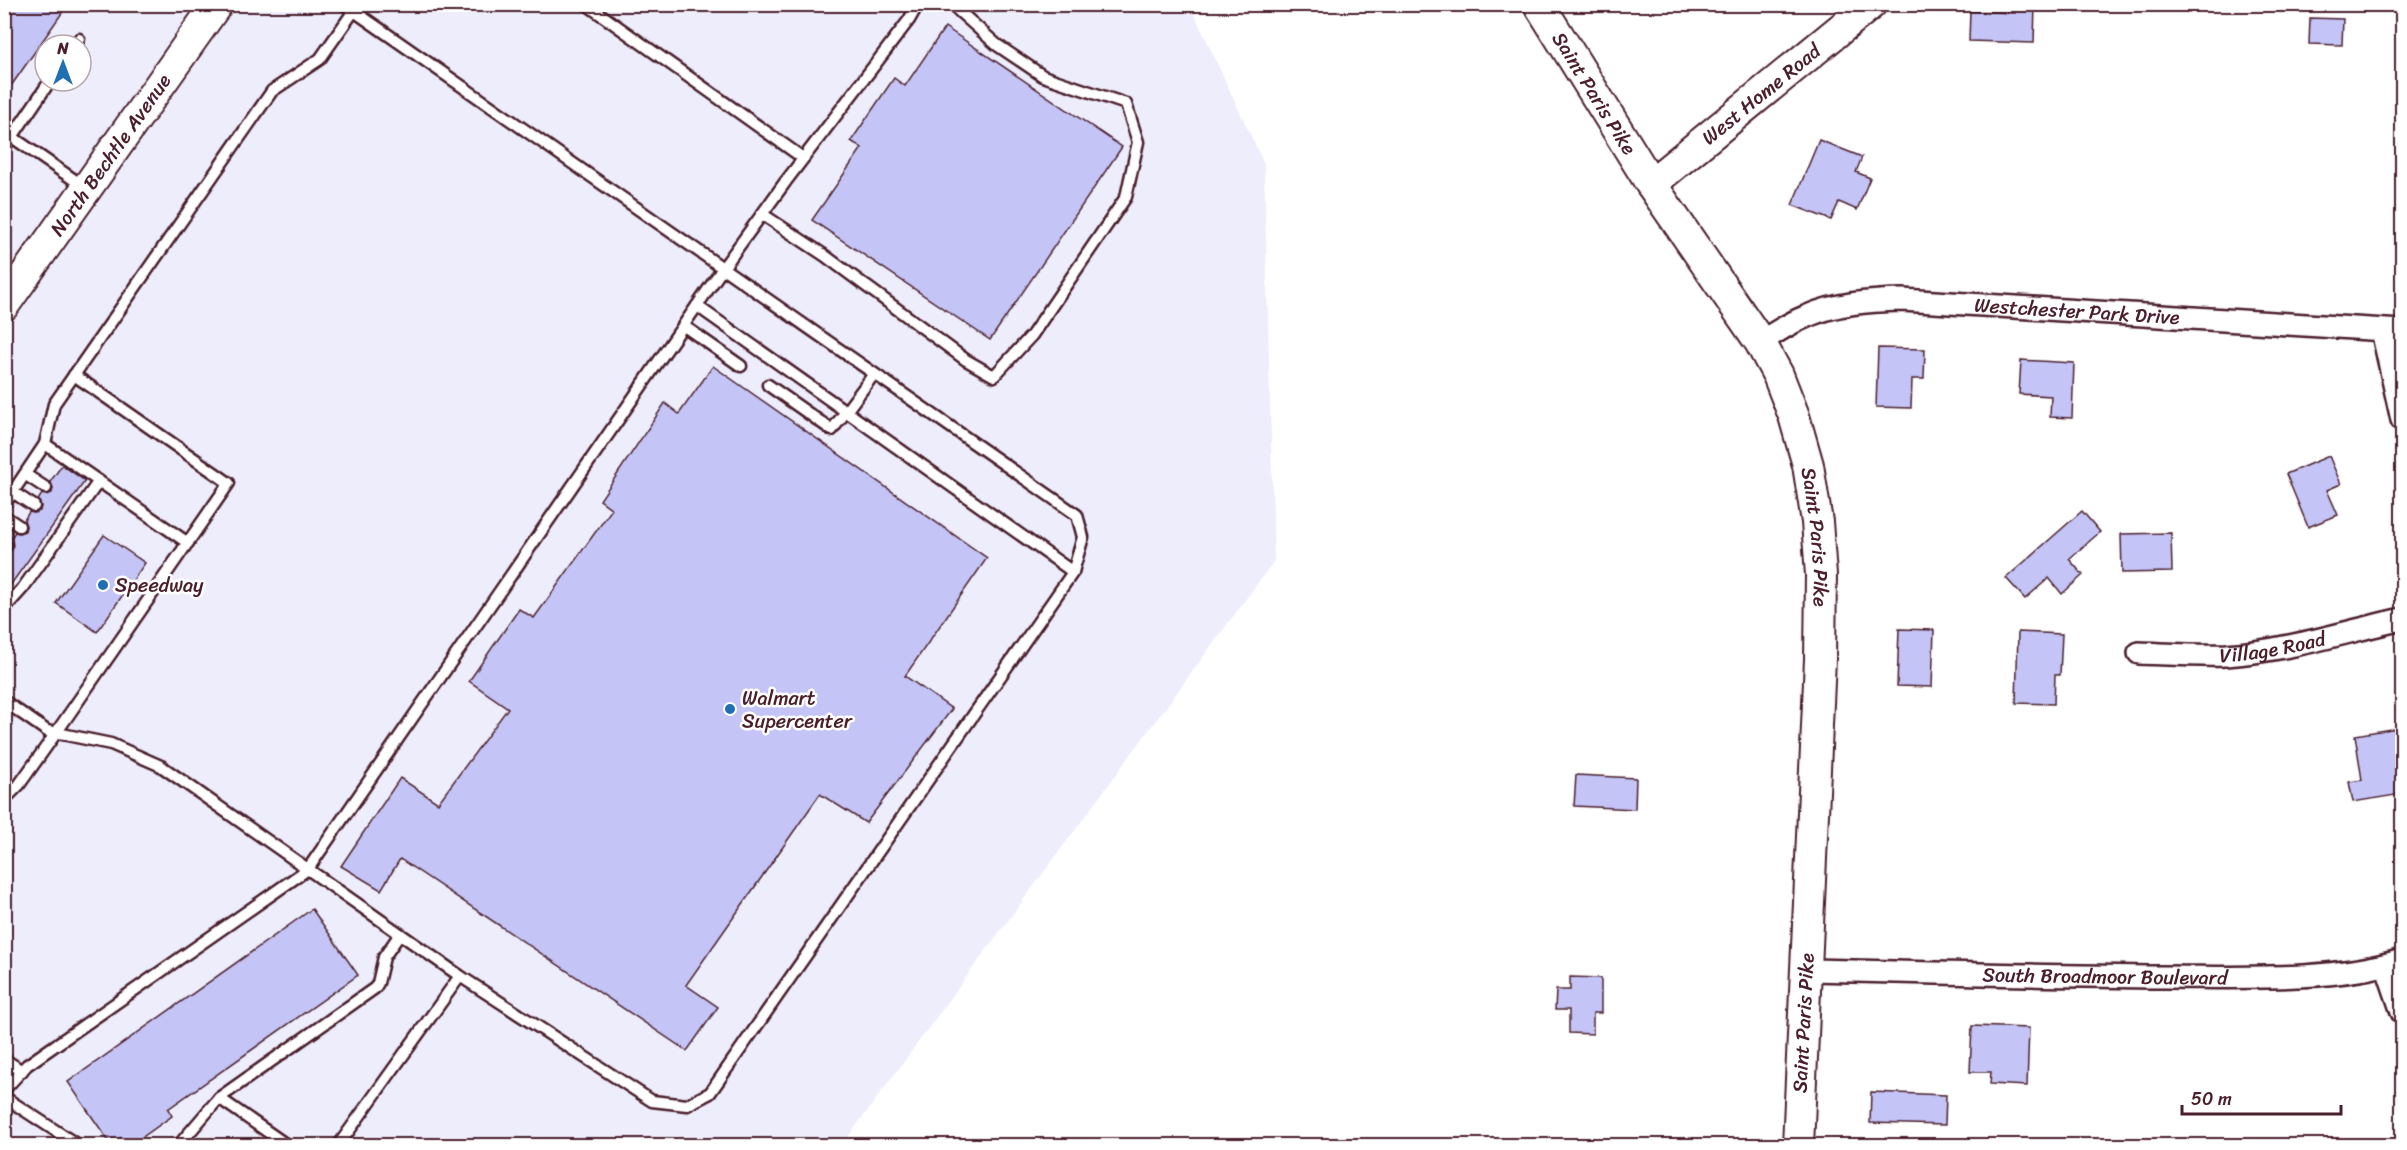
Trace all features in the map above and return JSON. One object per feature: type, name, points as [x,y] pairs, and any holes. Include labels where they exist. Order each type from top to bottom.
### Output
[{"type":"street","name":"North Bechtle Avenue","points":[[5,302],[217,4]]},
{"type":"street","name":"Saint Paris Pike","points":[[1539,4],[1652,184],[1760,342],[1778,375],[1794,416],[1808,465],[1817,522],[1821,575],[1820,659],[1798,1146]]},
{"type":"street","name":"West Home Road","points":[[1652,184],[1871,4]]},
{"type":"street","name":"Westchester Park Drive","points":[[1760,342],[1804,317],[1832,308],[1865,301],[1902,300],[2392,331]]},
{"type":"street","points":[[2392,331],[2403,420]]},
{"type":"street","name":"Village Road","points":[[2139,653],[2188,656],[2240,653],[2276,648],[2403,619]]},
{"type":"street","points":[[2394,963],[2403,1012]]},
{"type":"street","name":"South Broadmoor Boulevard","points":[[1805,970],[2243,977],[2319,974],[2394,963]]},
{"type":"lane","points":[[4,701],[47,731],[111,744],[161,766],[460,975],[652,1101],[687,1105],[710,1093],[1073,572],[1083,537],[1077,515],[344,4]]},
{"type":"lane","points":[[586,4],[803,158]]},
{"type":"lane","points":[[4,1090],[22,1071],[308,869],[723,268],[803,158],[909,20],[918,4]]},
{"type":"lane","points":[[762,214],[824,255],[966,360],[994,376],[1032,335],[1126,197],[1138,142],[1126,104],[1043,75],[997,45],[951,4]]},
{"type":"lane","points":[[4,505],[45,444],[54,404],[272,91],[320,59],[353,12]]},
{"type":"lane","points":[[41,93],[7,139],[87,188]]},
{"type":"lane","points":[[697,306],[1073,572]]},
{"type":"lane","points":[[684,326],[741,366]]},
{"type":"lane","points":[[768,385],[832,430],[874,374]]},
{"type":"lane","points":[[4,800],[19,785],[56,733],[229,483],[74,375]]},
{"type":"lane","points":[[45,444],[188,543]]},
{"type":"lane","points":[[26,475],[46,488]]},
{"type":"lane","points":[[4,609],[18,585],[38,568],[99,482]]},
{"type":"lane","points":[[14,493],[34,506]]},
{"type":"lane","points":[[69,503],[80,510]]},
{"type":"lane","points":[[4,516],[19,526]]},
{"type":"lane","points":[[56,522],[66,529]]},
{"type":"lane","points":[[42,541],[52,549]]},
{"type":"lane","points":[[28,560],[38,568]]},
{"type":"lane","points":[[179,1145],[219,1098],[375,988],[384,957],[400,934]]},
{"type":"lane","points":[[338,1146],[460,975]]},
{"type":"lane","points":[[4,1059],[22,1071]]},
{"type":"lane","points":[[4,1097],[79,1146]]},
{"type":"lane","points":[[219,1098],[288,1146]]},
{"type":"shaded area","points":[[5,5],[1190,5],[1264,164],[1274,561],[842,1145],[5,1146]]},
{"type":"building","points":[[4,4],[50,4],[62,13],[48,33],[33,33],[33,54],[4,96]]},
{"type":"building","points":[[2015,4],[2035,4],[2034,43],[1969,41],[1970,11],[2015,13]]},
{"type":"building","points":[[2310,18],[2343,19],[2342,45],[2309,44]]},
{"type":"building","points":[[945,27],[1122,147],[990,340],[812,220],[862,148],[851,141],[894,78],[905,86]]},
{"type":"building","points":[[1819,140],[1862,157],[1856,172],[1870,178],[1857,210],[1839,202],[1831,220],[1792,205]]},
{"type":"building","points":[[1878,348],[1925,349],[1924,379],[1912,379],[1911,408],[1876,407]]},
{"type":"building","points":[[2021,360],[2074,363],[2072,418],[2050,417],[2051,396],[2019,394]]},
{"type":"building","name":"Walmart Supercenter","points":[[713,366],[987,558],[905,676],[952,709],[866,823],[820,794],[686,985],[718,1007],[687,1051],[400,859],[381,890],[341,866],[400,778],[438,803],[508,708],[469,681],[519,609],[534,618],[612,509],[600,500],[665,403],[679,414]]},
{"type":"building","points":[[2329,456],[2341,484],[2327,490],[2338,515],[2308,527],[2286,474]]},
{"type":"building","points":[[62,465],[85,481],[4,594],[4,552],[10,552],[13,548],[10,539],[15,532],[25,531],[24,520],[29,512],[40,511],[41,506],[38,500],[42,494],[52,493],[53,488],[50,482]]},
{"type":"building","points":[[2082,511],[2100,532],[2069,559],[2083,575],[2062,594],[2049,578],[2025,599],[2006,578]]},
{"type":"building","points":[[2171,533],[2172,572],[2122,573],[2121,534]]},
{"type":"building","points":[[104,535],[145,563],[97,632],[56,603]]},
{"type":"building","points":[[1899,629],[1934,630],[1932,687],[1897,686]]},
{"type":"building","points":[[2018,632],[2062,634],[2060,675],[2055,675],[2054,704],[2016,703]]},
{"type":"building","points":[[2403,727],[2403,760],[2396,761],[2402,794],[2353,802],[2349,782],[2362,780],[2355,735]]},
{"type":"building","points":[[1576,775],[1636,778],[1635,809],[1574,806]]},
{"type":"building","points":[[312,909],[358,975],[168,1109],[172,1116],[130,1146],[121,1138],[110,1143],[68,1082]]},
{"type":"building","points":[[1570,977],[1601,978],[1601,1013],[1593,1013],[1593,1034],[1569,1033],[1569,1010],[1555,1010],[1556,990],[1570,990]]},
{"type":"building","points":[[1972,1026],[2029,1028],[2027,1086],[1990,1084],[1991,1072],[1970,1072]]},
{"type":"building","points":[[1871,1092],[1946,1095],[1945,1125],[1870,1123]]},
{"type":"place","name":"Speedway","points":[[103,585]]},
{"type":"place","name":"Walmart Supercenter","points":[[730,709]]}]
